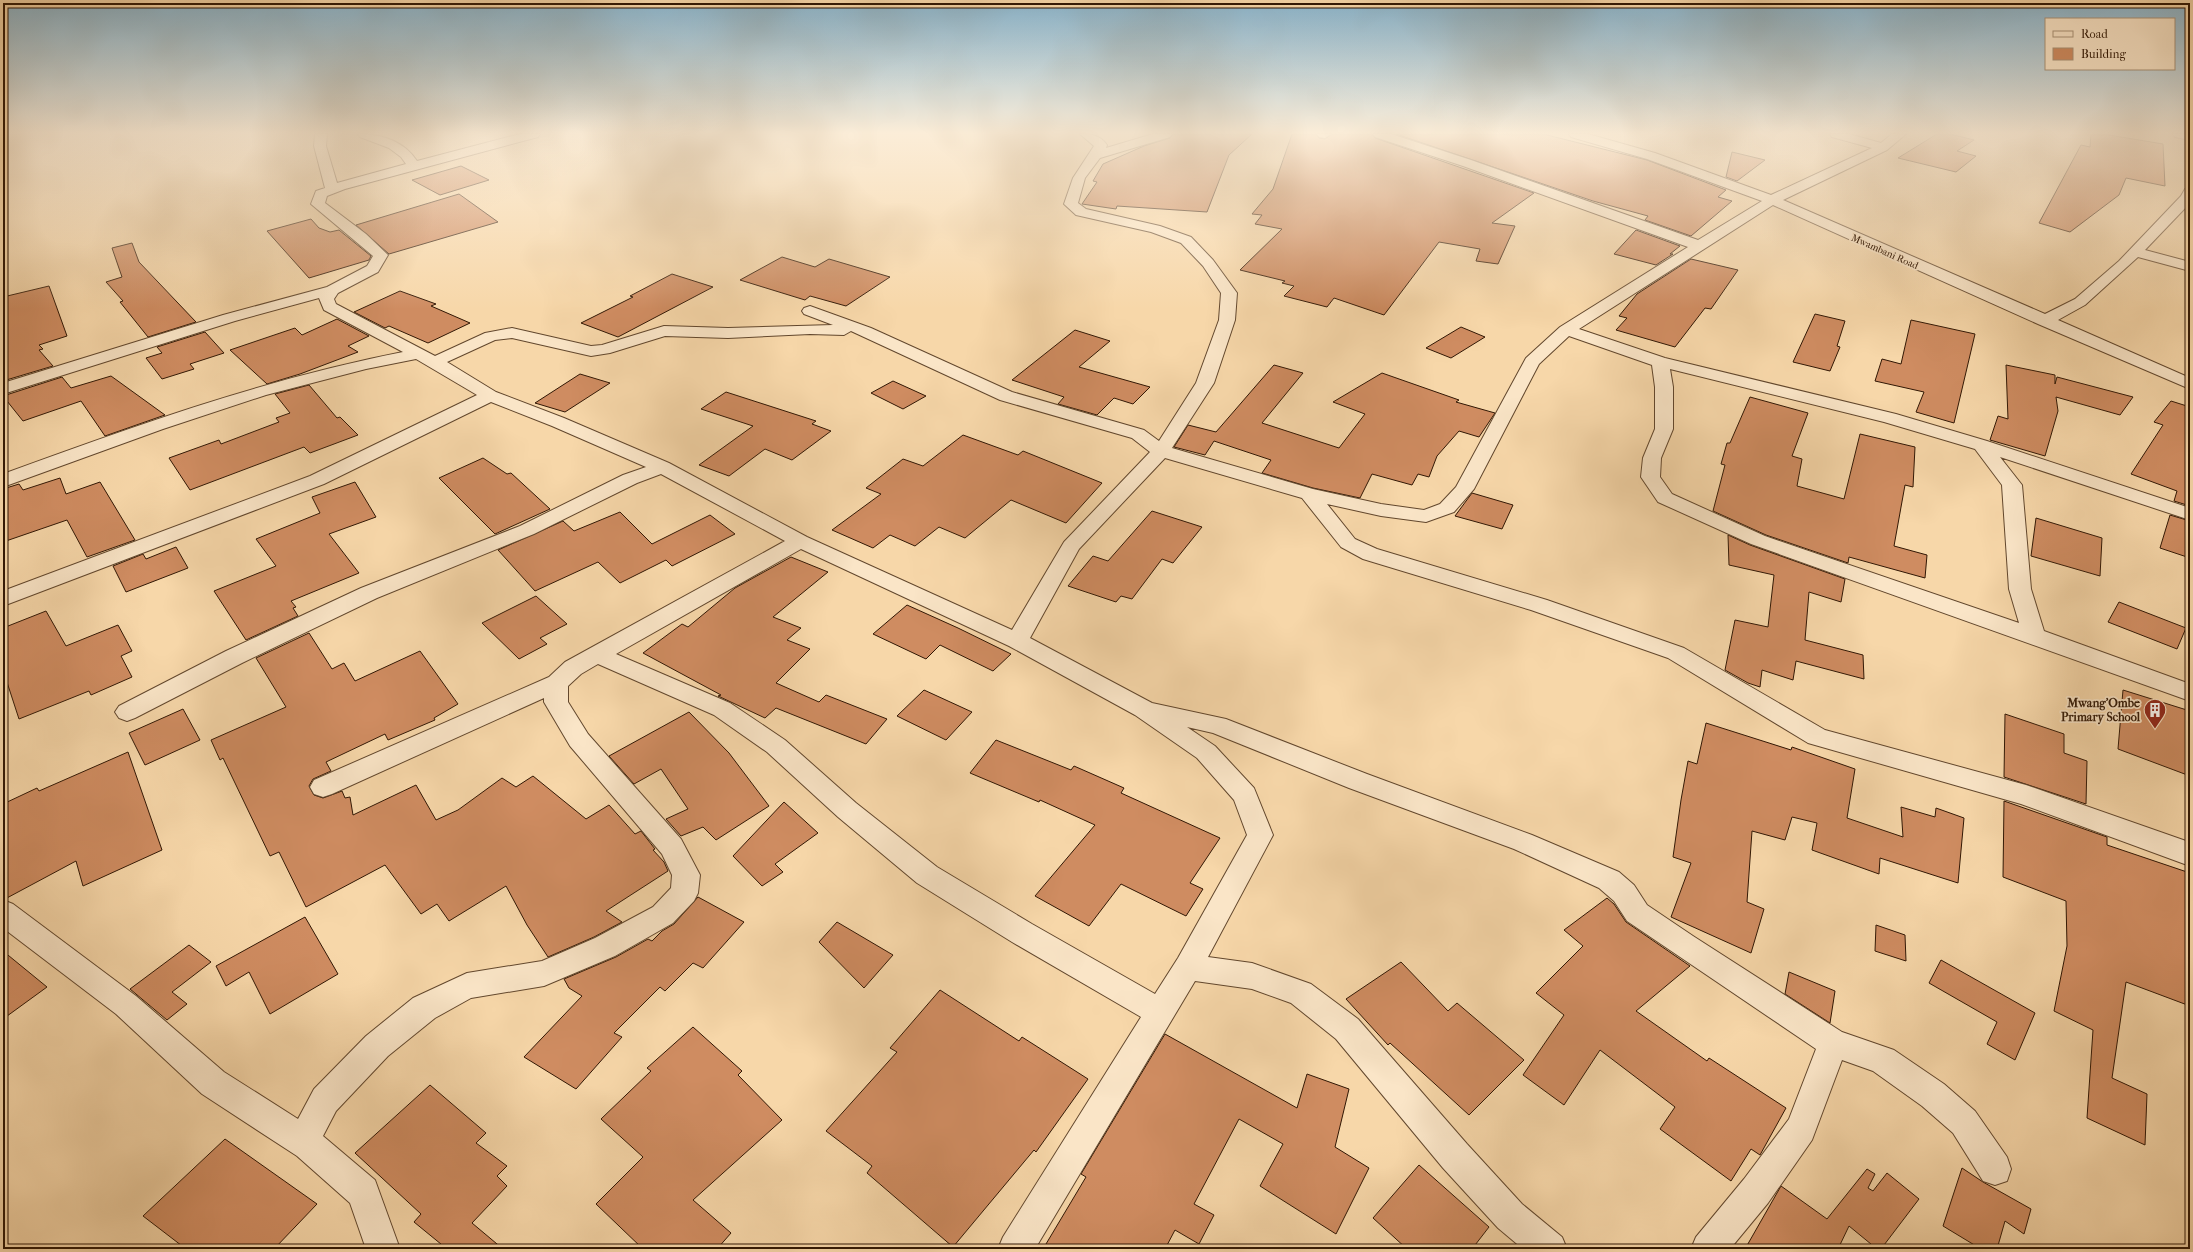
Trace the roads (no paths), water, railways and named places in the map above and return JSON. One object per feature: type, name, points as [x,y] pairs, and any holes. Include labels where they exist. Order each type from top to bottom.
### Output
[{"type":"street","points":[[3,389],[229,318],[332,290],[373,269],[381,255],[361,237],[318,204],[321,194],[324,192]]},
{"type":"street","points":[[1017,641],[1071,546],[1161,450],[1205,383],[1227,320],[1229,293],[1208,263],[1186,240],[1155,229],[1081,212],[1071,204],[1073,192]]},
{"type":"street","points":[[1550,192],[1700,246]]},
{"type":"street","name":"Mwambani Road","points":[[1751,192],[1772,200],[2190,384]]},
{"type":"street","points":[[810,311],[865,331],[1006,396],[1138,434],[1161,450],[1309,494],[1381,510],[1426,516],[1447,508],[1464,489],[1532,362],[1566,330],[1772,200],[1788,192]]},
{"type":"street","points":[[2044,321],[2080,302],[2135,252],[2187,198],[2190,192]]},
{"type":"street","points":[[2135,252],[2190,267]]},
{"type":"street","points":[[332,290],[326,299],[329,307],[427,358],[490,396],[558,422],[662,467],[800,541],[1017,641],[1143,709],[1206,752],[1245,795],[1260,835],[1188,967],[1015,1249]]},
{"type":"street","points":[[3,481],[183,417],[297,382],[362,364],[427,358],[491,336],[512,333],[536,337],[591,351],[604,350],[664,331],[728,333],[810,329],[865,331]]},
{"type":"street","points":[[1566,330],[1660,362],[1890,418],[1981,445],[2190,514]]},
{"type":"street","points":[[1660,362],[1664,387],[1664,429],[1652,458],[1650,477],[1665,498],[1758,540],[2034,636],[2190,693]]},
{"type":"street","points":[[3,599],[317,480],[490,396]]},
{"type":"street","points":[[1981,445],[2012,485],[2020,590],[2034,636]]},
{"type":"street","points":[[127,712],[234,657],[369,593],[527,530],[630,479],[662,467]]},
{"type":"street","points":[[2012,485],[2025,477],[2043,474],[2087,481]]},
{"type":"street","points":[[1309,494],[1348,543],[1370,554],[1539,605],[1676,653],[1817,737],[2026,795],[2190,855]]},
{"type":"street","points":[[323,787],[557,683],[573,668],[800,541]]},
{"type":"street","points":[[598,655],[722,709],[776,746],[846,810],[927,875],[1160,1012]]},
{"type":"street","points":[[303,1142],[326,1100],[377,1046],[424,1008],[468,986],[544,973],[605,947],[664,914],[684,893],[686,875],[672,847],[579,740],[556,702],[557,683]]},
{"type":"street","points":[[1143,709],[1218,725],[1358,781],[1523,842],[1609,880],[1624,893],[1637,913],[1833,1043],[1883,1060],[1933,1095],[1964,1122],[1995,1169]]},
{"type":"street","points":[[3,912],[65,957],[126,1005],[212,1083],[303,1142],[306,1142],[363,1192],[383,1249]]},
{"type":"street","points":[[1188,967],[1252,976],[1301,993],[1347,1029],[1455,1156],[1510,1216],[1550,1249]]},
{"type":"street","points":[[1708,1249],[1756,1190],[1801,1129],[1833,1043]]},
{"type":"place","name":"Mwang'Ombe Primary School","points":[[2155,730]]}]
